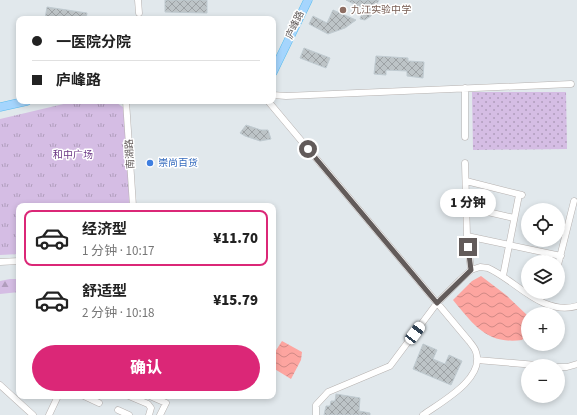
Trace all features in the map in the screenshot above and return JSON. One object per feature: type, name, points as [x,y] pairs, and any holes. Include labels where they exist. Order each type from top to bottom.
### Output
[{"type":"main road","name":"庐峰路","points":[[276,66],[308,0]]},
{"type":"main road","points":[[0,107],[16,103]]},
{"type":"street","points":[[138,0],[139,13]]},
{"type":"street","points":[[276,95],[571,84]]},
{"type":"street","points":[[465,88],[465,137]]},
{"type":"street","name":"南湖路","points":[[126,104],[133,203]]},
{"type":"street","points":[[271,104],[470,341],[476,352],[477,360],[474,372],[467,383],[423,415]]},
{"type":"street","points":[[465,163],[466,236],[471,270]]},
{"type":"street","points":[[466,181],[521,195],[514,218],[503,276]]},
{"type":"street","points":[[561,255],[574,201]]},
{"type":"street","points":[[466,207],[514,218]]},
{"type":"street","points":[[466,236],[557,255]]},
{"type":"street","points":[[0,262],[16,261]]},
{"type":"street","points":[[316,415],[316,405],[328,392],[390,366],[437,303],[471,270],[484,267],[503,276],[521,289]]},
{"type":"street","points":[[536,299],[546,305],[556,307],[564,308],[577,306]]},
{"type":"street","points":[[477,360],[521,364]]},
{"type":"street","points":[[565,367],[577,364]]},
{"type":"street","points":[[0,385],[33,415]]},
{"type":"street","points":[[49,415],[57,399]]},
{"type":"street","points":[[90,399],[99,403]]},
{"type":"street","points":[[136,399],[148,404],[151,408],[149,415]]},
{"type":"street","points":[[148,404],[150,399]]},
{"type":"street","points":[[157,399],[166,403],[160,415]]},
{"type":"street","points":[[118,410],[129,415]]},
{"type":"green space","points":[[472,92],[566,92],[567,149],[473,150]]},
{"type":"green space","name":"和中广场","points":[[64,104],[118,104],[124,108],[130,203],[16,203],[16,254],[0,255],[0,119]]},
{"type":"green space","points":[[16,279],[16,292],[0,294],[0,281]]},
{"type":"water","points":[[481,276],[506,295],[521,309],[521,340],[510,341],[490,336],[474,325],[467,317],[453,300],[472,281]]},
{"type":"water","points":[[282,341],[302,352],[301,360],[291,379],[276,370],[276,350]]},
{"type":"building","points":[[165,0],[207,0],[207,13],[165,12]]},
{"type":"building","points":[[346,0],[379,0],[371,16],[365,20],[360,19],[363,9]]},
{"type":"building","points":[[47,7],[87,13],[86,16],[46,16]]},
{"type":"building","points":[[333,10],[356,20],[345,28],[328,34],[309,24],[313,16],[327,23]]},
{"type":"building","points":[[304,48],[330,58],[326,68],[300,58]]},
{"type":"building","points":[[376,56],[408,58],[408,61],[424,62],[423,78],[407,76],[407,71],[386,70],[386,75],[374,74]]},
{"type":"building","points":[[246,125],[261,130],[268,130],[271,139],[260,141],[245,136],[240,133]]},
{"type":"building","points":[[423,344],[437,350],[433,359],[445,364],[449,355],[462,361],[451,385],[413,369]]},
{"type":"building","points":[[336,394],[360,398],[359,411],[370,413],[370,415],[324,415],[326,406],[330,406],[331,401],[335,401]]},
{"type":"place","name":"九江实验中学","points":[[343,10]]},
{"type":"place","name":"崇尚百货","points":[[150,163]]},
{"type":"route","points":[[308,149],[437,303],[471,270],[468,247]]}]
